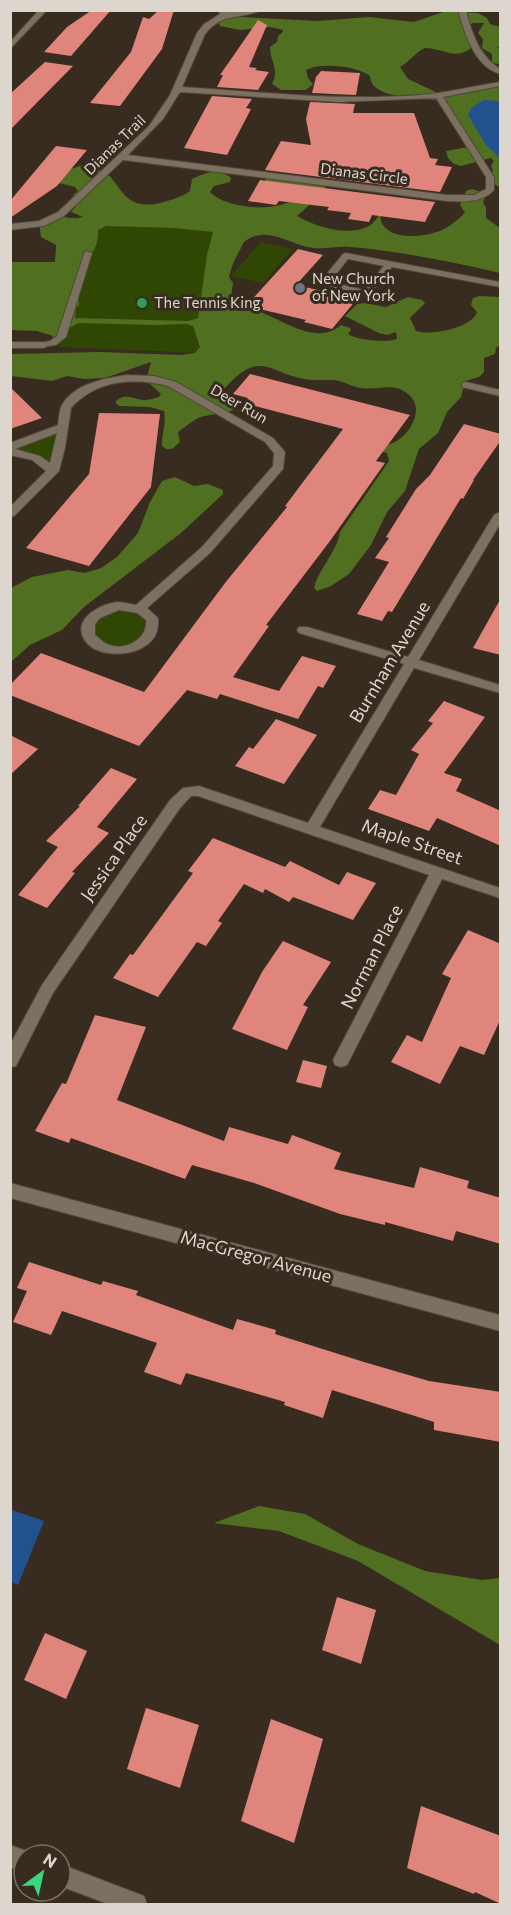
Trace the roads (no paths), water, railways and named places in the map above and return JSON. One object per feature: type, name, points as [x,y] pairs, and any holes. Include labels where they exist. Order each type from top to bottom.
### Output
[{"type":"street","points":[[10,47],[44,10]]},
{"type":"street","name":"Dianas Trail","points":[[10,227],[41,224],[61,214],[158,122],[177,89],[201,33],[223,13],[259,10]]},
{"type":"street","points":[[462,10],[469,35],[477,51],[490,66],[501,72]]},
{"type":"street","points":[[177,89],[333,98],[438,95],[501,84]]},
{"type":"street","name":"Dianas Circle","points":[[122,157],[447,198],[469,199],[483,196],[490,190],[490,177],[438,95]]},
{"type":"street","points":[[10,345],[44,345]]},
{"type":"street","name":"Deer Run","points":[[10,514],[53,471],[60,448],[66,407],[90,387],[127,378],[154,379],[184,389],[269,440],[280,452],[279,467],[206,550],[139,609]]},
{"type":"street","points":[[466,385],[501,393]]},
{"type":"street","points":[[10,449],[64,426]]},
{"type":"street","points":[[10,449],[36,458],[53,471]]},
{"type":"street","name":"Burnham Avenue","points":[[310,829],[498,522]]},
{"type":"street","points":[[119,606],[139,609],[153,620],[152,635],[146,642],[125,650],[113,649],[102,647],[89,637],[88,623],[100,612],[119,606]]},
{"type":"street","points":[[303,630],[501,689]]},
{"type":"street","name":"Jessica Place","points":[[10,1061],[47,989],[184,793],[199,790],[310,829]]},
{"type":"street","name":"Maple Street","points":[[310,829],[501,893]]},
{"type":"street","name":"Norman Place","points":[[341,1060],[438,872]]},
{"type":"street","name":"MacGregor Avenue","points":[[10,1190],[501,1323]]},
{"type":"street","points":[[72,1880],[136,1905]]},
{"type":"lane","points":[[44,345],[53,344],[62,336],[88,253]]},
{"type":"lane","points":[[390,264],[366,293],[324,283],[346,256],[390,264],[501,285]]},
{"type":"water","points":[[484,100],[500,101],[500,158],[486,145],[468,115],[472,107]]},
{"type":"water","points":[[12,1510],[44,1521],[18,1585],[11,1582]]},
{"type":"place","name":"New Church of New York","points":[[300,288]]},
{"type":"place","name":"The Tennis King","points":[[142,303]]}]
